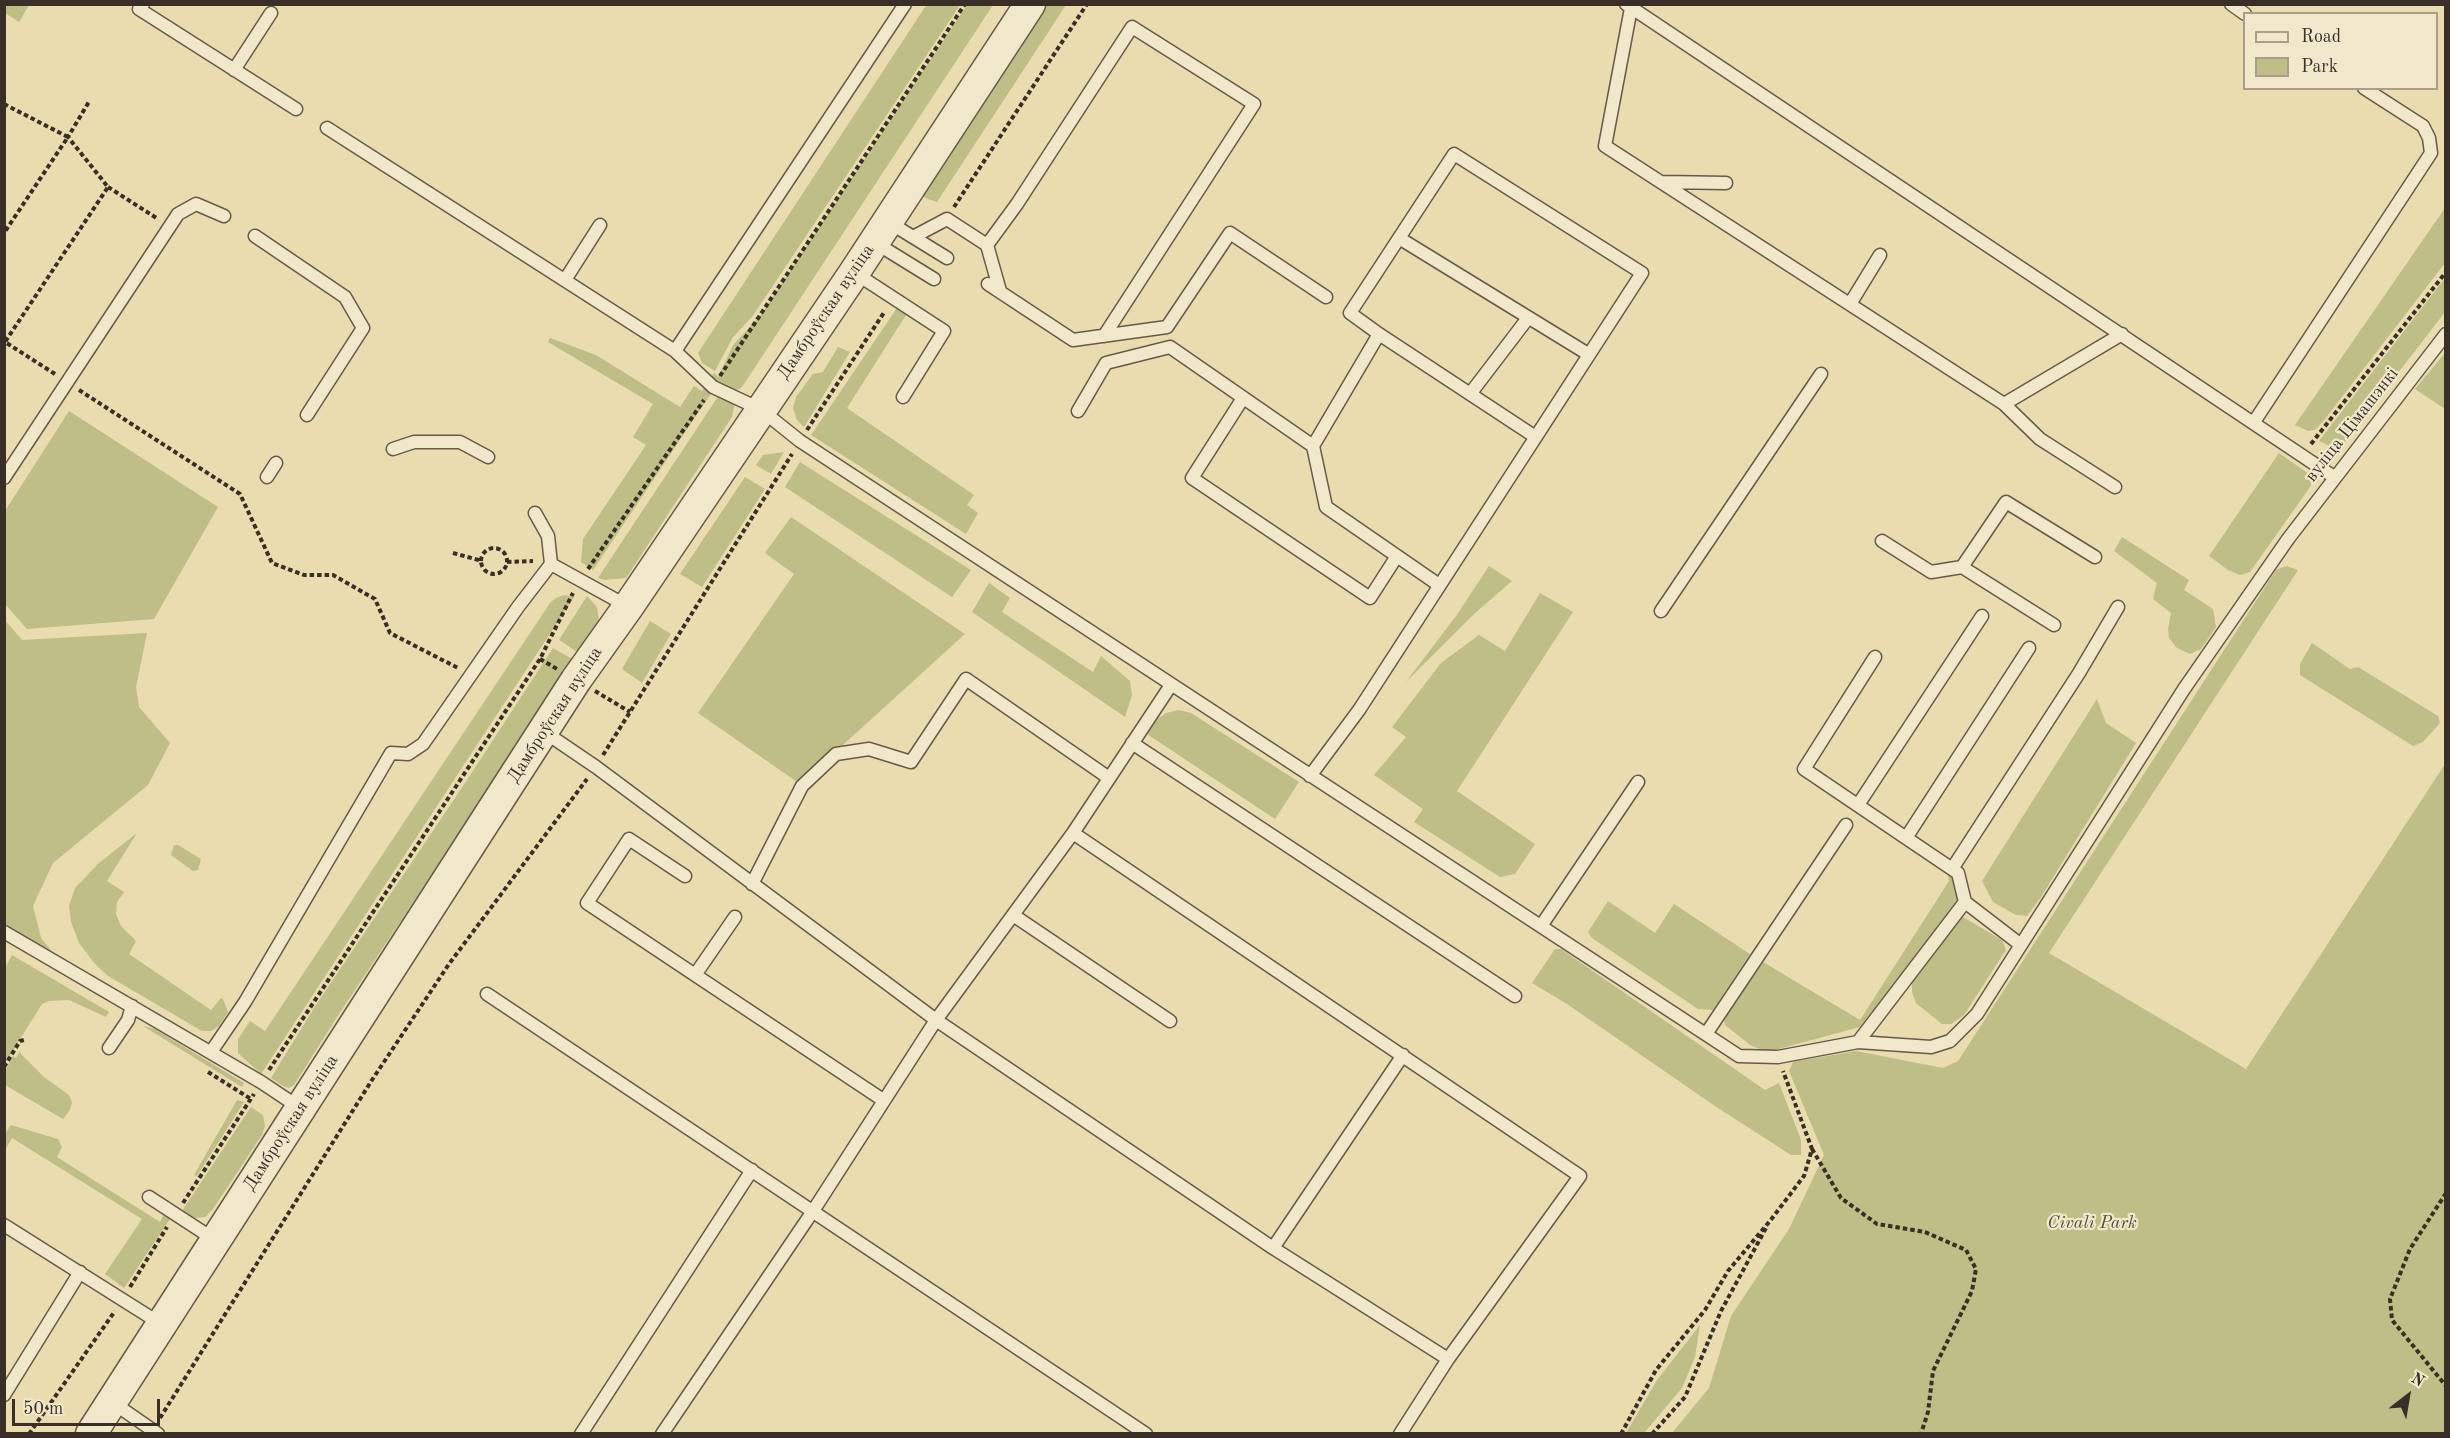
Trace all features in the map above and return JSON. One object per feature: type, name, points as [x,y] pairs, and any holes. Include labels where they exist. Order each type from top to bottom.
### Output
[{"type":"street","name":"Дамброўская вуліца","points":[[91,1434],[576,680],[854,273],[1030,4]]},
{"type":"lane","points":[[143,4],[139,9],[296,109]]},
{"type":"lane","points":[[675,351],[905,4]]},
{"type":"lane","points":[[2115,487],[2040,439],[2004,404],[1605,146],[1629,6],[2303,454],[2334,477]]},
{"type":"lane","points":[[234,70],[271,13]]},
{"type":"lane","points":[[987,244],[1017,204],[1132,27],[1254,104],[1104,336]]},
{"type":"lane","points":[[2254,422],[2431,153],[2429,138],[2423,126],[2367,90]]},
{"type":"lane","name":"вуліца Цімашэнкі","points":[[327,128],[675,351],[713,387],[760,409],[800,441],[1739,1056],[1778,1057],[1858,1042],[1931,1047],[1950,1041],[1977,1014],[2184,689],[2288,539],[2445,334]]},
{"type":"lane","points":[[1310,776],[1350,725],[1534,436],[1642,273],[1454,154],[1350,313],[1534,436]]},
{"type":"lane","points":[[1661,182],[1726,183]]},
{"type":"lane","points":[[4,478],[178,214],[196,204],[224,216]]},
{"type":"lane","points":[[913,237],[947,219],[987,244],[1000,291]]},
{"type":"lane","points":[[565,280],[600,225]]},
{"type":"lane","points":[[880,231],[913,237],[947,258]]},
{"type":"lane","points":[[880,231],[934,279]]},
{"type":"lane","points":[[988,284],[1073,340],[1167,327],[1230,233],[1326,297]]},
{"type":"lane","points":[[255,236],[345,297],[363,328],[307,415]]},
{"type":"lane","points":[[1399,238],[1588,354]]},
{"type":"lane","points":[[1850,304],[1880,255]]},
{"type":"lane","points":[[854,273],[944,331],[903,397]]},
{"type":"lane","points":[[1470,394],[1527,318]]},
{"type":"lane","points":[[1379,334],[1313,446],[1326,507],[1439,585]]},
{"type":"lane","points":[[2004,404],[2122,334]]},
{"type":"lane","points":[[1078,411],[1106,363],[1170,347],[1313,446]]},
{"type":"lane","points":[[1661,611],[1821,374]]},
{"type":"lane","points":[[1243,398],[1192,478],[1370,598],[1397,556]]},
{"type":"lane","points":[[393,449],[414,442],[460,442],[488,457]]},
{"type":"lane","points":[[267,477],[276,463]]},
{"type":"lane","points":[[1962,567],[2006,502],[2095,557]]},
{"type":"lane","points":[[211,1052],[251,992],[391,753],[408,754],[423,744],[518,607],[551,564],[548,536],[535,513]]},
{"type":"lane","points":[[1882,541],[1931,572],[1962,567],[2054,626]]},
{"type":"lane","points":[[551,564],[628,607]]},
{"type":"lane","points":[[1952,869],[2079,673],[2118,607]]},
{"type":"lane","points":[[1858,805],[1982,616]]},
{"type":"lane","points":[[1906,838],[2029,648]]},
{"type":"lane","points":[[1875,657],[1804,769],[1958,873],[1965,902],[2021,945]]},
{"type":"lane","points":[[752,884],[802,786],[836,754],[869,749],[910,762],[966,680],[1109,778]]},
{"type":"lane","points":[[662,1434],[813,1211],[936,1020],[1073,833],[1171,685]]},
{"type":"lane","points":[[543,731],[596,767],[936,1020],[1273,1248],[1448,1359]]},
{"type":"lane","points":[[1131,743],[1515,996]]},
{"type":"lane","points":[[1541,926],[1638,782]]},
{"type":"lane","points":[[1706,1034],[1846,825]]},
{"type":"lane","points":[[1073,833],[1580,1176],[1448,1359],[1400,1434]]},
{"type":"lane","points":[[685,876],[629,839],[587,903],[883,1100]]},
{"type":"lane","points":[[1858,1042],[1965,902]]},
{"type":"lane","points":[[1013,915],[1170,1022]]},
{"type":"lane","points":[[695,975],[735,917]]},
{"type":"lane","points":[[4,932],[211,1052],[301,1109]]},
{"type":"lane","points":[[487,994],[1146,1434]]},
{"type":"lane","points":[[109,1048],[128,1020],[132,1006]]},
{"type":"lane","points":[[1273,1248],[1402,1055]]},
{"type":"lane","points":[[581,1434],[752,1170]]},
{"type":"lane","points":[[149,1197],[216,1240]]},
{"type":"lane","points":[[4,1225],[162,1324]]},
{"type":"lane","points":[[4,1395],[80,1272]]},
{"type":"lane","points":[[112,1402],[155,1432]]},
{"type":"path","points":[[30,1434],[122,1300],[261,1082],[533,669],[580,581],[713,387],[965,4]]},
{"type":"path","points":[[947,219],[1087,4]]},
{"type":"path","points":[[4,233],[90,100]]},
{"type":"path","points":[[4,104],[68,137],[108,187],[170,227]]},
{"type":"path","points":[[108,187],[5,342],[240,494],[272,563],[304,575],[333,575],[375,599],[390,633],[470,675]]},
{"type":"path","points":[[2303,454],[2445,272]]},
{"type":"path","points":[[155,1432],[372,1080],[436,984],[596,767],[800,441],[894,298]]},
{"type":"path","points":[[490,548],[499,549],[507,557],[506,566],[496,573],[485,569],[482,561],[484,553],[490,548]]},
{"type":"path","points":[[453,553],[482,561]]},
{"type":"path","points":[[4,1067],[20,1041],[24,1040]]},
{"type":"path","points":[[1778,1057],[1812,1149],[1841,1198],[1877,1224],[1925,1232],[1966,1250],[1976,1269],[1972,1292],[1933,1371],[1928,1412],[1921,1434]]},
{"type":"path","points":[[1621,1434],[1656,1370],[1705,1310],[1728,1271],[1804,1176],[1812,1149]]},
{"type":"path","points":[[2445,1192],[2410,1249],[2390,1299],[2392,1320],[2445,1386]]},
{"type":"path","points":[[1652,1434],[1685,1397],[1721,1311],[1770,1221]]},
{"type":"green space","points":[[927,4],[960,5],[752,317],[733,337],[715,371],[702,363],[698,353]]},
{"type":"green space","points":[[4,5],[29,5],[19,22],[5,13]]},
{"type":"green space","points":[[967,5],[993,5],[744,384],[740,389],[735,390],[724,384],[716,386],[593,570],[581,562],[583,539],[646,445],[633,437],[653,404],[548,342],[550,338],[596,355],[680,407],[694,386],[702,391],[714,373],[718,377],[733,345],[761,315]]},
{"type":"green space","points":[[1045,5],[1066,5],[937,202],[923,197],[921,190]]},
{"type":"green space","points":[[2445,208],[2445,263],[2315,430],[2308,431],[2295,425]]},
{"type":"green space","points":[[2445,278],[2445,312],[2344,443],[2332,447],[2319,441]]},
{"type":"green space","points":[[897,308],[906,315],[847,408],[974,495],[967,505],[978,513],[966,534],[811,435]]},
{"type":"green space","points":[[838,347],[850,352],[804,427],[797,420],[793,408],[796,397],[813,374],[823,372]]},
{"type":"green space","points":[[2445,353],[2445,409],[2415,389]]},
{"type":"green space","points":[[725,386],[735,402],[732,417],[626,578],[605,580],[598,578]]},
{"type":"green space","points":[[69,411],[218,507],[154,619],[27,629],[5,604],[5,511]]},
{"type":"green space","points":[[784,452],[771,474],[756,465],[763,455]]},
{"type":"green space","points":[[2279,453],[2309,474],[2312,480],[2310,487],[2250,572],[2240,575],[2228,570],[2209,556]]},
{"type":"green space","points":[[800,462],[971,570],[952,597],[785,487]]},
{"type":"green space","points":[[745,477],[765,489],[702,587],[680,574]]},
{"type":"green space","points":[[791,517],[965,634],[800,784],[698,713],[794,574],[765,553]]},
{"type":"green space","points":[[2122,537],[2189,580],[2184,590],[2213,609],[2216,627],[2201,649],[2190,654],[2177,648],[2169,638],[2171,613],[2153,599],[2157,583],[2114,551]]},
{"type":"green space","points":[[1489,566],[1512,581],[1474,614],[1406,682],[1456,616]]},
{"type":"green space","name":"Civali Park","points":[[2286,566],[2298,570],[2049,953],[2246,1069],[2445,764],[2445,1433],[1672,1433],[1709,1388],[1731,1316],[1789,1229],[1824,1155],[1789,1071],[1793,1062],[1856,1051],[1943,1068],[1958,1061],[2276,570]]},
{"type":"green space","points":[[989,583],[1010,598],[1002,612],[1093,672],[1101,656],[1130,681],[1132,695],[1125,717],[972,612]]},
{"type":"green space","points":[[1540,593],[1573,612],[1457,791],[1535,844],[1515,874],[1500,877],[1414,822],[1423,809],[1374,775],[1406,737],[1392,727],[1441,663],[1479,635],[1505,651]]},
{"type":"green space","points":[[564,595],[574,597],[261,1074],[238,1053],[238,1039],[250,1021],[265,1031],[550,603]]},
{"type":"green space","points":[[587,596],[597,607],[599,621],[579,653],[559,640]]},
{"type":"green space","points":[[4,619],[22,640],[147,633],[136,687],[139,707],[170,743],[148,785],[53,863],[33,906],[41,938],[50,949],[52,957],[5,927]]},
{"type":"green space","points":[[650,621],[671,634],[642,683],[622,669]]},
{"type":"green space","points":[[2312,643],[2350,669],[2358,667],[2438,716],[2440,723],[2423,742],[2413,746],[2300,675],[2300,664]]},
{"type":"green space","points":[[553,648],[574,660],[294,1085],[289,1088],[283,1086],[271,1078],[314,1008]]},
{"type":"green space","points":[[2097,699],[2106,723],[2136,743],[2041,897],[2027,916],[2016,915],[1993,902],[1982,881]]},
{"type":"green space","points":[[1179,710],[1191,713],[1299,782],[1275,819],[1147,734],[1156,720],[1166,713]]},
{"type":"green space","points":[[137,833],[107,881],[124,892],[117,902],[116,914],[121,926],[136,941],[129,954],[211,1010],[221,998],[223,999],[228,1012],[219,1026],[211,1031],[202,1031],[108,976],[95,964],[79,943],[71,922],[69,906],[75,888],[99,863]]},
{"type":"green space","points":[[174,845],[178,845],[201,859],[198,870],[193,871],[171,855]]},
{"type":"green space","points":[[1947,871],[1960,891],[1958,901],[1860,1027],[1767,1052],[1750,1045],[1725,1025],[1724,1019],[1763,962],[1860,1020],[1949,881]]},
{"type":"green space","points":[[1608,901],[1655,933],[1674,904],[1750,954],[1713,1010],[1698,1009],[1592,938],[1588,932]]},
{"type":"green space","points":[[1963,917],[2002,940],[2006,950],[1964,1015],[1951,1024],[1942,1024],[1916,1003],[1912,992],[1912,980],[1955,921]]},
{"type":"green space","points":[[1555,949],[1561,949],[1765,1090],[1779,1083],[1801,1140],[1801,1155],[1791,1155],[1715,1106],[1567,1004],[1532,983]]},
{"type":"green space","points":[[12,955],[109,1012],[106,1017],[69,1000],[49,1001],[42,1004],[5,1063],[5,968]]},
{"type":"green space","points":[[143,1026],[155,1029],[244,1083],[242,1087]]},
{"type":"green space","points":[[20,1051],[44,1077],[69,1095],[72,1102],[70,1110],[63,1119],[5,1085],[5,1071],[13,1056],[16,1058]]},
{"type":"green space","points":[[237,1100],[244,1102],[197,1176],[194,1175]]},
{"type":"green space","points":[[251,1107],[263,1115],[265,1126],[262,1135],[213,1209],[205,1217],[195,1218],[182,1211]]},
{"type":"green space","points":[[11,1125],[58,1139],[62,1147],[57,1157],[160,1222],[166,1211],[172,1216],[124,1288],[105,1274],[142,1219],[12,1138],[5,1150],[5,1134]]},
{"type":"green space","points":[[1700,1325],[1695,1357],[1682,1388],[1644,1433],[1626,1433],[1657,1380]]}]
